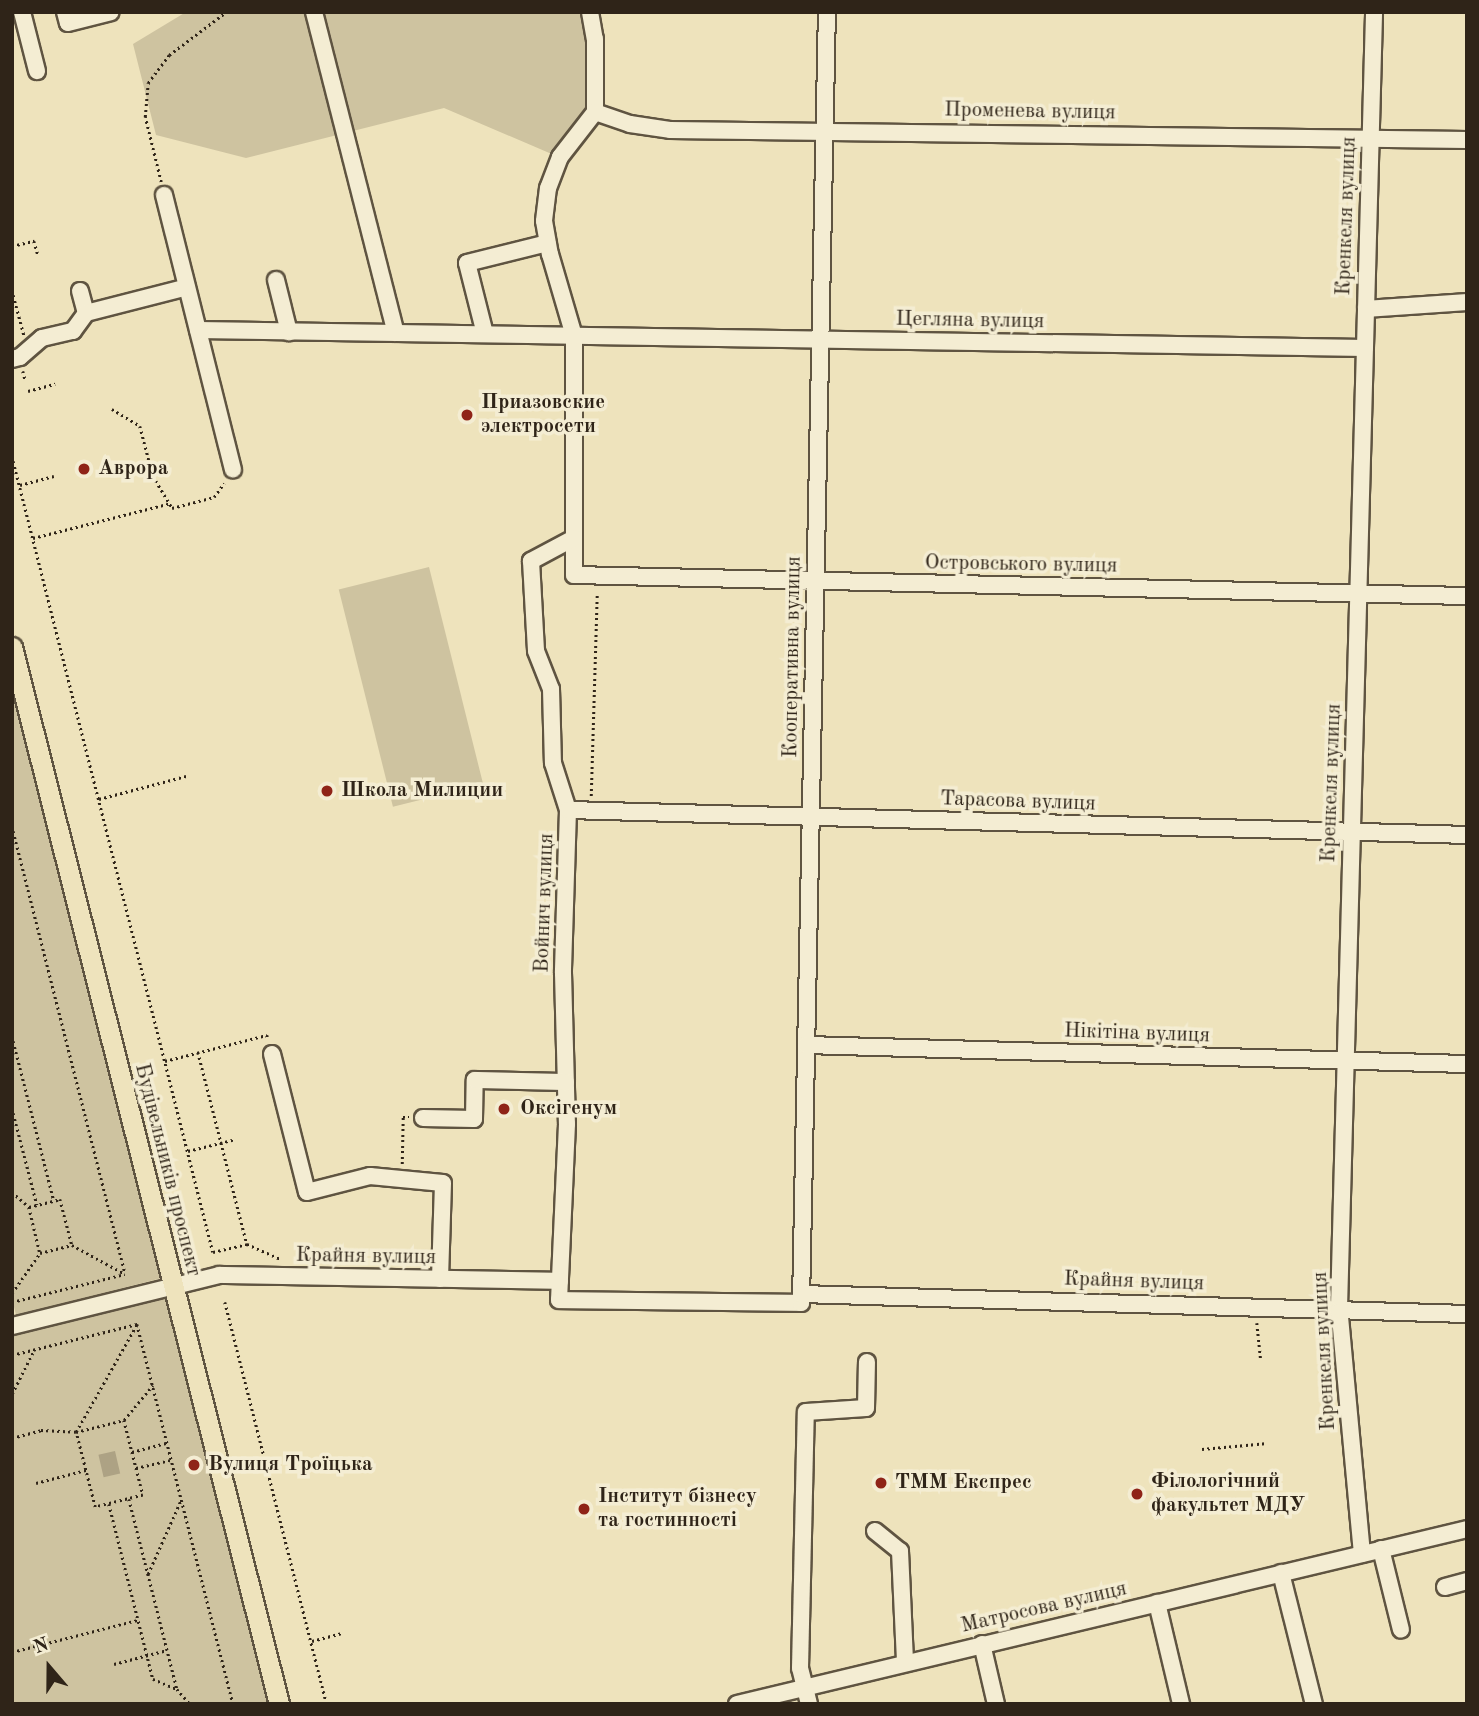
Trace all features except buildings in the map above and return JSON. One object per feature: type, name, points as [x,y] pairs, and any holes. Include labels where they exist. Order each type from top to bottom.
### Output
[{"type":"main road","name":"Будівельників проспект","points":[[12,647],[279,1704]]},
{"type":"street","points":[[22,12],[37,71]]},
{"type":"street","points":[[65,12],[68,23],[111,12]]},
{"type":"street","points":[[314,12],[396,333]]},
{"type":"street","points":[[574,538],[574,336],[544,221],[548,188],[560,157],[595,112],[595,39],[590,12]]},
{"type":"street","name":"Кооперативна вулиця","points":[[801,1299],[827,12]]},
{"type":"street","name":"Кренкеля вулиця","points":[[1362,1554],[1339,1308],[1374,12]]},
{"type":"street","name":"Променева вулиця","points":[[595,112],[630,124],[670,130],[1371,136],[1467,140]]},
{"type":"street","points":[[164,195],[233,469]]},
{"type":"street","points":[[485,334],[467,263],[548,243]]},
{"type":"street","points":[[276,280],[289,332]]},
{"type":"street","points":[[12,359],[28,351],[42,338],[73,331],[86,313],[187,287]]},
{"type":"street","points":[[80,291],[86,313]]},
{"type":"street","points":[[1366,309],[1467,302]]},
{"type":"street","name":"Цегляна вулиця","points":[[198,330],[1365,348]]},
{"type":"street","name":"Островського вулиця","points":[[574,538],[574,575],[1467,596]]},
{"type":"street","name":"Войнич вулиця","points":[[559,1300],[566,1082],[563,973],[568,810],[553,763],[551,689],[536,651],[531,561],[574,538]]},
{"type":"street","name":"Тарасова вулиця","points":[[568,810],[1467,835]]},
{"type":"street","name":"Нікітіна вулиця","points":[[806,1045],[1467,1064]]},
{"type":"street","points":[[272,1054],[307,1192],[370,1176],[443,1183],[440,1279]]},
{"type":"street","points":[[423,1118],[474,1119],[475,1080],[566,1082]]},
{"type":"street","name":"Крайня вулиця","points":[[12,1326],[219,1275],[560,1281]]},
{"type":"street","name":"Крайня вулиця","points":[[559,1300],[801,1299],[1256,1306],[1467,1314]]},
{"type":"street","points":[[809,1704],[800,1668],[806,1412],[866,1408],[867,1362]]},
{"type":"street","name":"Матросова вулиця","points":[[737,1704],[1467,1529]]},
{"type":"street","points":[[874,1531],[900,1551],[905,1662]]},
{"type":"street","points":[[1381,1549],[1401,1630]]},
{"type":"street","points":[[1281,1573],[1314,1704]]},
{"type":"street","points":[[1445,1587],[1467,1581]]},
{"type":"street","points":[[1157,1603],[1181,1704]]},
{"type":"street","points":[[982,1644],[996,1704]]},
{"type":"path","points":[[164,195],[145,117],[148,83],[169,55],[226,12]]},
{"type":"path","points":[[12,246],[34,241],[38,255]]},
{"type":"path","points":[[12,290],[28,351]]},
{"type":"path","points":[[28,391],[55,384]]},
{"type":"path","points":[[113,410],[140,426],[153,476],[172,508],[214,497]]},
{"type":"path","points":[[12,456],[213,1252],[247,1244],[198,1052]]},
{"type":"path","points":[[20,485],[54,476]]},
{"type":"path","points":[[33,538],[171,503]]},
{"type":"path","points":[[591,811],[597,575]]},
{"type":"path","points":[[99,799],[186,776]]},
{"type":"path","points":[[12,826],[125,1274]]},
{"type":"path","points":[[165,1061],[267,1035]]},
{"type":"path","points":[[12,1036],[54,1201]]},
{"type":"path","points":[[12,1108],[37,1205]]},
{"type":"path","points":[[402,1179],[403,1117]]},
{"type":"path","points":[[187,1151],[236,1139]]},
{"type":"path","points":[[12,1192],[29,1207],[40,1252]]},
{"type":"path","points":[[29,1207],[60,1199],[72,1245]]},
{"type":"path","points":[[12,1293],[40,1252],[72,1245],[125,1274]]},
{"type":"path","points":[[12,1302],[125,1274]]},
{"type":"path","points":[[225,1302],[327,1704]]},
{"type":"path","points":[[1256,1306],[1261,1360]]},
{"type":"path","points":[[12,1355],[137,1324]]},
{"type":"path","points":[[137,1324],[233,1704]]},
{"type":"path","points":[[124,1420],[143,1495],[95,1507],[76,1432],[137,1324]]},
{"type":"path","points":[[12,1394],[35,1349]]},
{"type":"path","points":[[12,1438],[41,1430],[76,1432],[124,1420],[153,1385]]},
{"type":"path","points":[[132,1452],[167,1443]]},
{"type":"path","points":[[1202,1449],[1268,1443]]},
{"type":"path","points":[[136,1468],[172,1459]]},
{"type":"path","points":[[36,1483],[86,1470]]},
{"type":"path","points":[[129,1499],[177,1689]]},
{"type":"path","points":[[148,1574],[182,1499]]},
{"type":"path","points":[[109,1504],[153,1679],[177,1689],[190,1704]]},
{"type":"path","points":[[12,1652],[138,1620]]},
{"type":"path","points":[[311,1641],[342,1633]]},
{"type":"path","points":[[114,1664],[167,1650]]},
{"type":"shaded area","points":[[186,12],[584,12],[589,39],[589,110],[554,155],[444,108],[246,158],[156,135],[133,44]]},
{"type":"shaded area","points":[[429,567],[483,784],[393,807],[339,589]]},
{"type":"shaded area","points":[[12,684],[162,1278],[16,1315],[12,1299]]},
{"type":"shaded area","points":[[166,1296],[269,1704],[12,1704],[12,1335]]},
{"type":"shaded area","points":[[115,1451],[120,1473],[104,1477],[98,1455]]},
{"type":"place","name":"Приазовские электросети","points":[[467,415]]},
{"type":"place","name":"Аврора","points":[[84,469]]},
{"type":"place","name":"Школа Милиции","points":[[327,791]]},
{"type":"place","name":"Оксігенум","points":[[504,1109]]},
{"type":"place","name":"Вулиця Троїцька","points":[[194,1465]]},
{"type":"place","name":"ТММ Експрес","points":[[881,1483]]},
{"type":"place","name":"Філологічний факультет МДУ","points":[[1137,1494]]},
{"type":"place","name":"Інститут бізнесу та гостинності","points":[[584,1509]]}]
